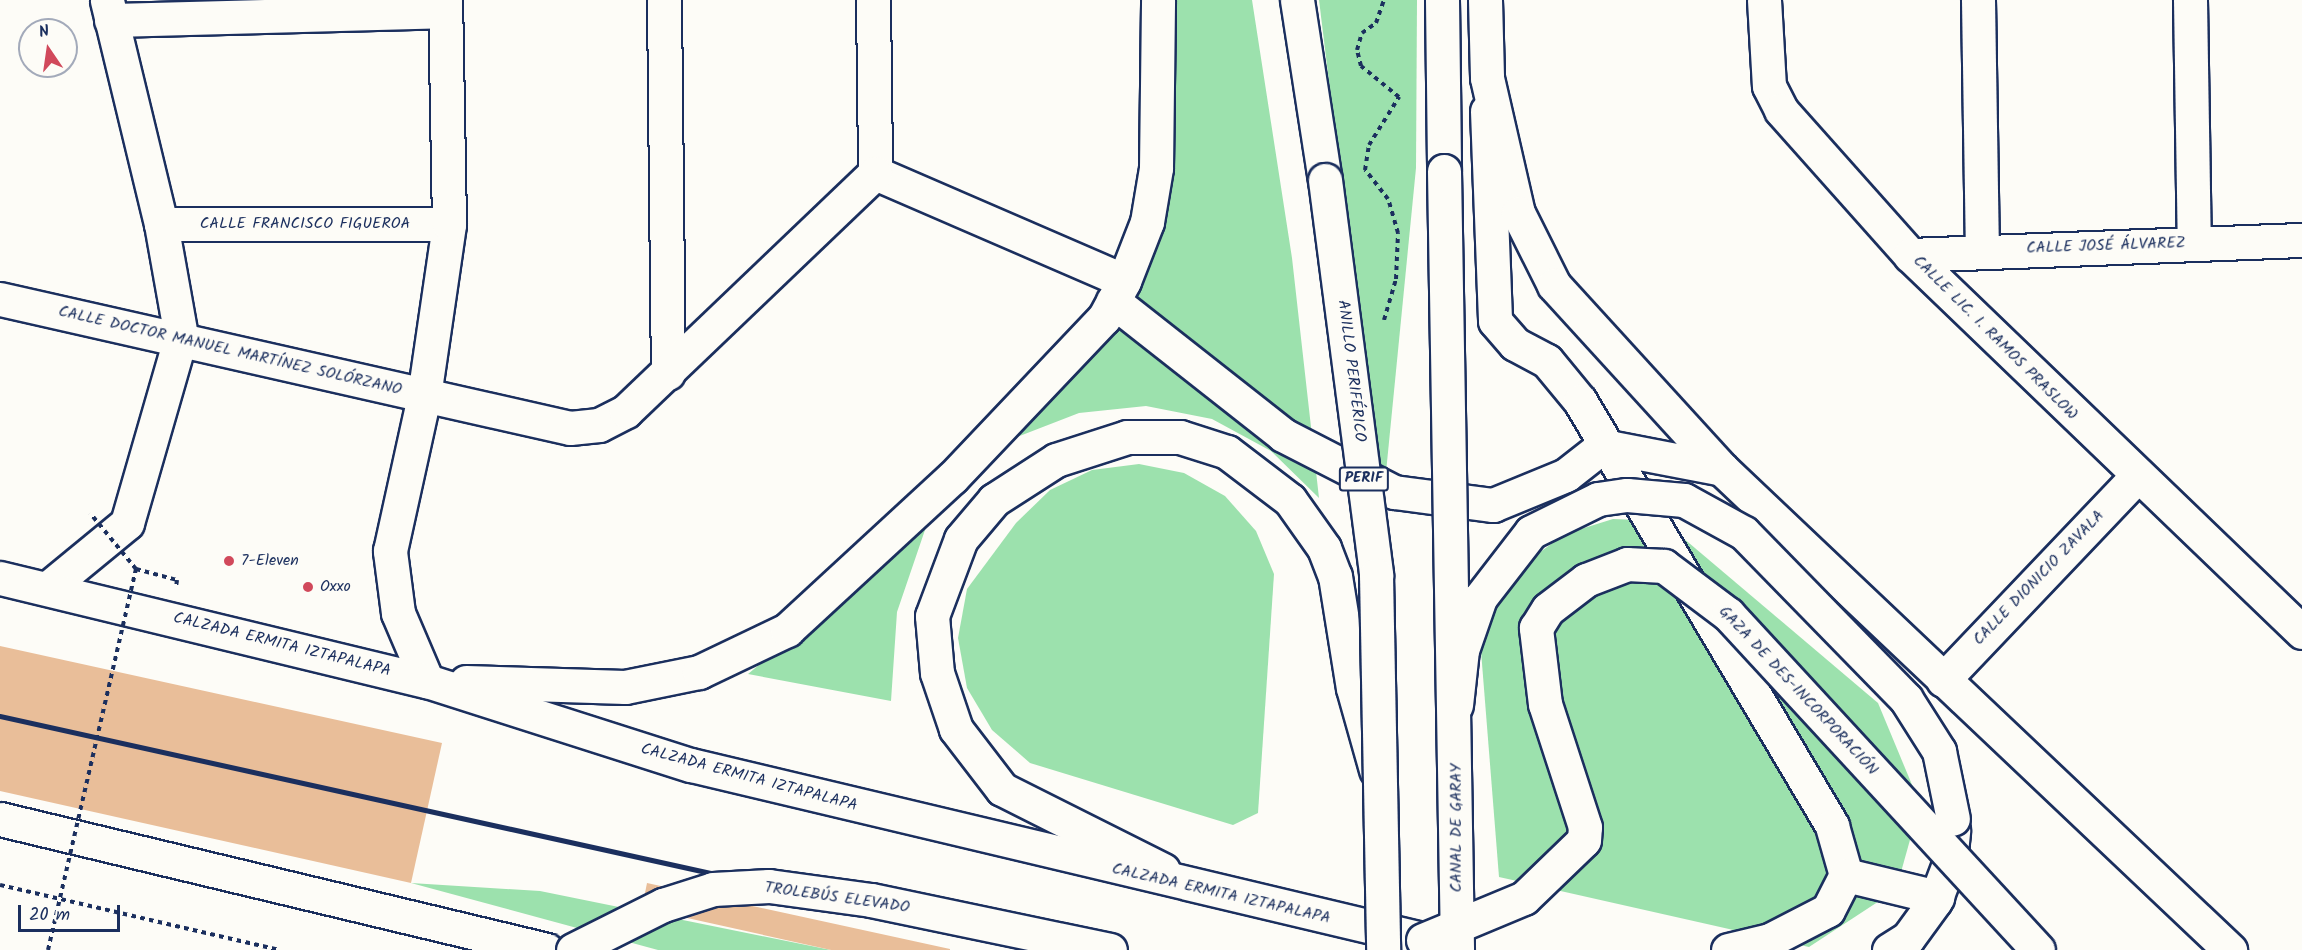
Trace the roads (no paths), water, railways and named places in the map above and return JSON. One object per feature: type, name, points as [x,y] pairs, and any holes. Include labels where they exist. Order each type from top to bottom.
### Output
[{"type":"main road","points":[[664,0],[668,373]]},
{"type":"main road","points":[[873,0],[875,173],[1119,291],[1283,435],[1394,492],[1493,505],[1566,475],[1603,447],[1722,469]]},
{"type":"main road","points":[[48,588],[127,523],[182,336],[161,224],[109,10],[445,5],[449,224],[424,396],[390,551],[398,613],[427,681],[625,687],[699,672],[787,630],[952,478],[1104,318],[1119,291],[1147,222],[1156,168],[1158,0]]},
{"type":"main road","name":"ANILLO PERIFÉRICO","points":[[1297,0],[1325,180],[1376,576],[1380,780]]},
{"type":"main road","points":[[1442,0],[1456,705]]},
{"type":"main road","points":[[1485,0],[1495,321],[1515,344],[1547,361],[1580,401],[1603,447],[1832,826],[1846,875],[1828,910],[1770,939],[1728,950]]},
{"type":"main road","name":"CALLE LIC. I. RAMOS PRASLOW","points":[[1764,0],[1769,86],[1782,110],[1910,255],[2136,477],[2302,632]]},
{"type":"main road","points":[[1978,0],[1982,251]]},
{"type":"main road","points":[[2190,0],[2194,242]]},
{"type":"main road","points":[[1487,78],[1518,213],[1554,285],[1722,469],[2230,950]]},
{"type":"main road","name":"CALLE DOCTOR MANUEL MARTÍNEZ SOLÓRZANO","points":[[0,299],[182,336],[424,396],[579,427],[599,425],[626,411],[668,373],[875,173]]},
{"type":"main road","name":"CALLE FRANCISCO FIGUEROA","points":[[161,224],[449,224]]},
{"type":"main road","name":"CALLE JOSÉ ÁLVAREZ","points":[[1910,255],[2194,242],[2302,240]]},
{"type":"main road","points":[[1187,887],[1135,853],[1051,818],[1002,789],[956,729],[937,673],[932,616],[961,539],[1014,483],[1077,451],[1127,437],[1180,437],[1234,456],[1290,500],[1324,548],[1335,576],[1353,688],[1380,780]]},
{"type":"main road","name":"CALLE DIONICIO ZAVALA","points":[[1943,680],[2136,477]]},
{"type":"main road","points":[[1456,705],[1462,650],[1480,598],[1531,532],[1598,499],[1627,495],[1684,500],[1744,533],[1906,699],[1939,751],[1953,819],[1950,861],[1937,897],[1923,921],[1889,950]]},
{"type":"main road","name":"GAZA DE DES-INCORPORACIÓN","points":[[1423,940],[1524,898],[1584,840],[1585,827],[1545,704],[1536,628],[1548,609],[1586,580],[1627,564],[1664,566],[1728,614],[2038,950]]},
{"type":"main road","name":"CALZADA ERMITA IZTAPALAPA","points":[[0,578],[427,681],[691,765],[1187,887],[1469,950]]},
{"type":"main road","name":"CANAL DE GARAY","points":[[1456,705],[1457,950]]},
{"type":"main road","name":"PERIF","points":[[1380,780],[1383,950]]},
{"type":"main road","points":[[0,819],[547,950]]},
{"type":"main road","points":[[1846,875],[1937,897]]},
{"type":"main road","name":"TROLEBÚS ELEVADO","points":[[573,950],[663,904],[712,889],[769,886],[871,900],[1110,950]]},
{"type":"railway","points":[[0,716],[964,929]]},
{"type":"place","name":"7-Eleven","points":[[229,561]]},
{"type":"place","name":"Oxxo","points":[[308,587]]}]
